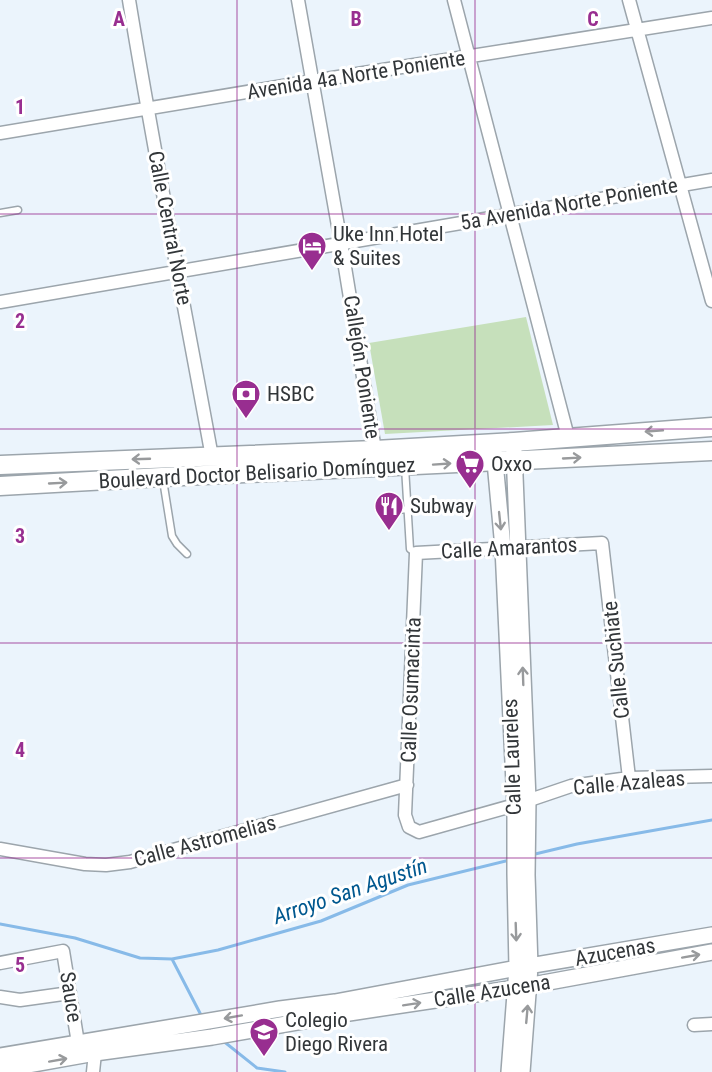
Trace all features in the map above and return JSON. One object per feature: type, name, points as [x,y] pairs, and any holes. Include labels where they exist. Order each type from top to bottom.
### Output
[{"type":"main road","name":"Boulevard Doctor Belisario Domínguez","points":[[0,465],[375,450],[712,427]]},
{"type":"main road","name":"Boulevard Doctor Belisario Domínguez","points":[[0,486],[712,451]]},
{"type":"street","name":"Calle Central Norte","points":[[129,0],[212,457]]},
{"type":"street","name":"Callejón Poniente","points":[[298,0],[375,450]]},
{"type":"street","points":[[454,0],[568,437]]},
{"type":"street","points":[[629,0],[712,301]]},
{"type":"street","name":"Avenida 4a Norte Poniente","points":[[0,133],[712,18]]},
{"type":"street","name":"5a Avenida Norte Poniente","points":[[0,302],[712,180]]},
{"type":"street","name":"Calle Laureles","points":[[514,441],[510,548],[522,802],[523,986]]},
{"type":"street","name":"Calle Laureles","points":[[494,442],[510,548]]},
{"type":"street","name":"Calle Amarantos","points":[[416,553],[602,543]]},
{"type":"street","name":"Calle Suchiate","points":[[602,543],[629,778]]},
{"type":"street","name":"Calle Osumacinta","points":[[409,827],[405,815],[416,553]]},
{"type":"street","name":"Calle Azaleas","points":[[409,827],[419,832],[571,786],[629,778],[712,776]]},
{"type":"street","name":"Calle Astromelias","points":[[0,849],[85,864],[106,865],[130,862],[407,784]]},
{"type":"street","name":"Azucenas","points":[[139,1040],[199,1023],[335,1002],[712,935]]},
{"type":"street","name":"Sauce","points":[[0,963],[63,951],[78,1043]]},
{"type":"street","name":"Calle Azucena","points":[[139,1040],[212,1037],[523,986],[712,952]]},
{"type":"street","points":[[509,1072],[523,986]]},
{"type":"street","points":[[522,1072],[523,986]]},
{"type":"street","points":[[0,997],[20,1000],[70,993]]},
{"type":"street","points":[[273,1010],[278,1026]]},
{"type":"street","points":[[694,1025],[712,1024]]},
{"type":"street","points":[[0,1056],[78,1043],[139,1040]]},
{"type":"street","points":[[0,1070],[95,1053],[139,1040]]},
{"type":"street","points":[[93,1072],[95,1053]]},
{"type":"lane","points":[[0,213],[18,210]]},
{"type":"lane","points":[[405,466],[410,549],[416,553]]},
{"type":"lane","points":[[162,477],[172,536],[187,554]]},
{"type":"lane","points":[[391,510],[436,508]]},
{"type":"green space","points":[[526,317],[553,425],[385,434],[369,343]]},
{"type":"waterway","name":"Arroyo San Agustín","points":[[531,855],[577,844],[712,820]]},
{"type":"waterway","name":"Arroyo San Agustín","points":[[0,924],[75,938],[140,958],[172,959],[218,950],[321,921],[408,885],[510,860]]},
{"type":"waterway","points":[[172,959],[202,1017]]},
{"type":"waterway","points":[[222,1040],[257,1068],[285,1072]]},
{"type":"place","name":"Uke Inn Hotel & Suites","points":[[312,272]]},
{"type":"place","name":"HSBC","points":[[246,420]]},
{"type":"place","name":"Oxxo","points":[[470,490]]},
{"type":"place","name":"Subway","points":[[389,532]]},
{"type":"place","name":"Colegio Diego Rivera","points":[[264,1058]]}]
